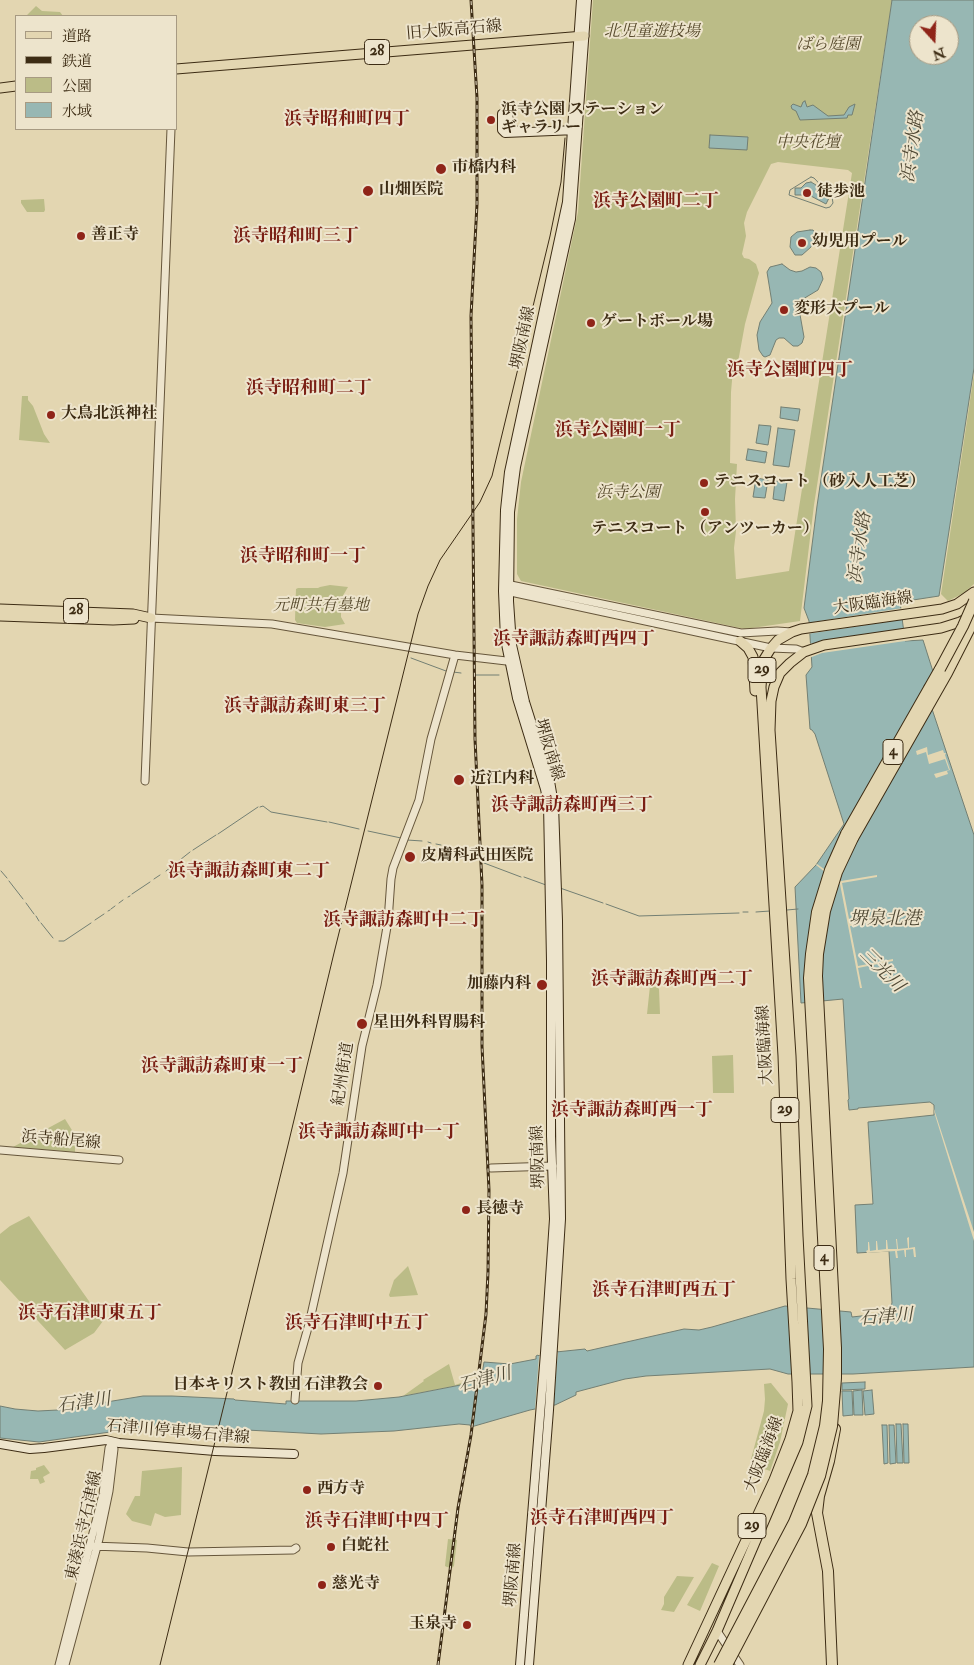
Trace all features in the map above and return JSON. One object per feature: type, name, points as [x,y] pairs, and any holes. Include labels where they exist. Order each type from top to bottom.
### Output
[{"type":"highway","name":"4","points":[[718,1665],[794,1522],[813,1475],[822,1442],[828,1401],[828,1330],[810,999],[811,954],[817,912],[830,870],[838,852],[953,646],[974,601]]},
{"type":"highway","name":"4","points":[[727,1665],[790,1546],[820,1476],[831,1434],[836,1378],[835,1319],[817,998],[818,954],[821,930],[830,892],[845,853],[947,673],[974,620]]},
{"type":"highway","points":[[832,1665],[828,1571],[817,1513],[819,1496],[835,1432],[836,1378]]},
{"type":"main road","name":"堺阪南線","points":[[549,1352],[554,1219],[554,805],[550,781],[513,662],[506,588],[513,482],[571,219],[581,36],[581,0]]},
{"type":"main road","name":"堺阪南線","points":[[581,36],[587,0]]},
{"type":"main road","name":"旧大阪高石線","points":[[178,70],[581,36]]},
{"type":"main road","points":[[0,88],[15,86]]},
{"type":"main road","points":[[519,131],[575,130]]},
{"type":"main road","name":"大阪臨海線","points":[[688,1665],[774,1480],[798,1411],[802,1381],[802,1304],[792,1056],[763,730],[760,687],[763,661],[778,640],[801,629],[950,606],[964,600],[974,592]]},
{"type":"main road","name":"28","points":[[0,609],[133,614],[151,618]]},
{"type":"main road","name":"大阪臨海線","points":[[700,1665],[717,1631],[798,1442],[804,1422],[806,1406],[792,1305],[770,701],[780,673],[790,662],[804,652],[824,645],[950,626],[974,615]]},
{"type":"main road","name":"28","points":[[0,616],[113,620],[151,618]]},
{"type":"main road","points":[[740,638],[753,657],[756,704],[763,730]]},
{"type":"main road","name":"堺阪南線","points":[[529,1665],[549,1352],[561,1219],[553,886]]},
{"type":"main road","name":"堺阪南線","points":[[520,1665],[545,1408]]},
{"type":"main road","name":"石津川停車場石津線","points":[[0,1444],[30,1449],[62,1447],[102,1440],[215,1451],[294,1454]]},
{"type":"street","points":[[145,781],[171,130]]},
{"type":"street","points":[[506,588],[740,638],[771,648],[796,649],[804,652]]},
{"type":"street","points":[[151,618],[272,624],[455,655],[513,662]]},
{"type":"street","points":[[740,638],[778,631],[792,632]]},
{"type":"street","name":"紀州街道","points":[[295,1400],[298,1363],[309,1324],[342,1173],[362,1046],[377,985],[388,921],[391,879],[419,800],[431,739],[455,655]]},
{"type":"street","name":"浜寺船尾線","points":[[0,1150],[119,1160]]},
{"type":"street","points":[[491,1168],[553,1166]]},
{"type":"street","name":"東湊浜寺石津線","points":[[58,1665],[109,1491],[114,1449],[112,1442]]},
{"type":"street","points":[[93,1546],[188,1552],[293,1550],[296,1548]]},
{"type":"street","name":"東湊浜寺石津線","points":[[65,1665],[93,1546]]},
{"type":"street","points":[[717,1631],[740,1665]]},
{"type":"green space","name":"浜寺公園","points":[[593,0],[892,0],[814,505],[800,621],[745,629],[521,581],[517,574],[517,519],[521,482],[578,212]],"holes":[[[778,162],[848,170],[852,173],[789,571],[736,579],[734,548],[737,464],[730,463],[731,392],[733,369],[735,362],[738,362],[745,324],[759,273],[756,264],[744,258],[742,254],[746,236],[744,223],[747,212],[771,164]]]},
{"type":"green space","points":[[36,6],[42,11],[60,12],[62,15],[27,15]]},
{"type":"green space","points":[[44,199],[44,212],[27,212],[21,203],[21,200]]},
{"type":"green space","points":[[974,374],[974,584],[964,593],[948,601],[941,594]]},
{"type":"green space","points":[[22,396],[28,396],[28,400],[33,406],[44,434],[50,443],[19,440]]},
{"type":"green space","name":"元町共有墓地","points":[[330,585],[348,587],[341,599],[341,617],[345,624],[325,627],[297,623],[295,620],[296,589],[318,588]]},
{"type":"green space","points":[[650,986],[659,989],[660,1014],[647,1014]]},
{"type":"green space","points":[[733,1055],[734,1093],[713,1093],[712,1056]]},
{"type":"green space","points":[[65,1119],[75,1135],[75,1152],[13,1147]]},
{"type":"green space","points":[[29,1216],[103,1321],[94,1333],[65,1350],[0,1280],[0,1234],[10,1226]]},
{"type":"green space","points":[[408,1266],[418,1295],[390,1297],[394,1280]]},
{"type":"green space","points":[[449,1364],[455,1385],[464,1382],[466,1378],[465,1384],[403,1396],[423,1380]]},
{"type":"green space","points":[[771,1383],[788,1404],[780,1442],[770,1471],[756,1466],[757,1461],[751,1459],[764,1411],[764,1384]]},
{"type":"green space","points":[[44,1465],[50,1473],[43,1477],[45,1482],[40,1484],[38,1479],[30,1479],[31,1471]]},
{"type":"green space","points":[[182,1467],[181,1515],[165,1517],[155,1513],[151,1526],[132,1521],[126,1514],[135,1496],[140,1496],[142,1471]]},
{"type":"green space","points":[[448,1539],[457,1540],[454,1566],[452,1568],[445,1566]]},
{"type":"green space","points":[[712,1563],[719,1566],[700,1611],[687,1605]]},
{"type":"green space","points":[[677,1576],[694,1577],[674,1612],[661,1610],[664,1604],[664,1597]]},
{"type":"water","name":"堺泉北港","points":[[892,0],[974,0],[974,368],[939,596],[900,602],[905,641],[923,640],[936,681],[924,685],[974,835],[974,1367],[853,1374],[788,1374],[770,1369],[646,1376],[625,1379],[576,1392],[576,1395],[555,1405],[471,1427],[470,1425],[459,1424],[394,1431],[321,1434],[191,1427],[146,1427],[39,1442],[0,1438],[0,1406],[38,1411],[58,1410],[143,1396],[234,1399],[286,1404],[286,1401],[356,1401],[399,1397],[481,1381],[484,1362],[510,1364],[536,1359],[538,1355],[585,1349],[587,1351],[684,1329],[699,1330],[785,1306],[851,1312],[852,1317],[888,1313],[892,1303],[889,1251],[857,1253],[855,1205],[873,1204],[868,1122],[934,1115],[934,1105],[930,1102],[849,1110],[843,999],[801,1003],[795,887],[816,865],[844,824],[815,734],[810,729],[806,675],[812,667],[809,621],[804,608],[817,506]]},
{"type":"water","points":[[805,101],[807,107],[813,105],[828,116],[844,115],[849,107],[855,104],[852,115],[848,115],[847,118],[800,120],[796,111],[791,106],[793,104],[801,107]]},
{"type":"water","points":[[710,135],[748,137],[747,150],[709,148]]},
{"type":"water","name":"徒歩池","points":[[811,182],[816,185],[819,192],[829,198],[826,204],[809,195],[795,195],[795,188],[801,188],[806,183]]},
{"type":"water","name":"幼児用プール","points":[[813,230],[816,234],[811,247],[802,255],[795,255],[790,247],[791,237],[797,232]]},
{"type":"water","name":"変形大プール","points":[[782,264],[796,272],[810,267],[816,268],[821,272],[823,279],[818,290],[803,299],[799,304],[804,337],[802,343],[798,346],[793,346],[784,338],[779,338],[776,340],[770,355],[765,357],[759,350],[757,335],[760,322],[772,303],[767,272],[770,267]]},
{"type":"water","points":[[781,407],[800,409],[798,421],[780,418]]},
{"type":"water","points":[[759,425],[771,426],[768,445],[756,443]]},
{"type":"water","points":[[778,428],[795,430],[789,467],[773,465]]},
{"type":"water","points":[[748,449],[767,452],[765,463],[746,460]]},
{"type":"water","points":[[756,478],[768,480],[765,498],[753,497]]},
{"type":"water","points":[[775,481],[787,482],[784,501],[773,499]]},
{"type":"water","points":[[865,1382],[865,1389],[842,1390],[842,1383]]},
{"type":"water","points":[[862,1390],[863,1415],[854,1415],[853,1391]]},
{"type":"water","points":[[872,1390],[874,1414],[865,1415],[863,1391]]},
{"type":"water","points":[[842,1391],[852,1391],[853,1415],[843,1416]]},
{"type":"water","points":[[896,1424],[901,1424],[903,1463],[897,1463]]},
{"type":"water","points":[[903,1424],[908,1424],[909,1463],[904,1463]]},
{"type":"water","points":[[882,1425],[887,1425],[888,1463],[884,1464]]},
{"type":"water","points":[[889,1425],[894,1425],[896,1463],[890,1464]]},
{"type":"pier","points":[[903,608],[905,619],[807,634],[807,623]]},
{"type":"pier","points":[[906,629],[907,639],[912,638],[912,640],[822,653],[809,658],[808,644]]},
{"type":"pier","points":[[927,747],[928,755],[943,750],[946,753],[950,770],[947,771],[948,774],[936,778],[934,774],[949,770],[945,759],[929,764],[926,752],[917,755],[916,751]]},
{"type":"pier","points":[[817,864],[841,881],[877,875],[877,877],[842,883],[850,924],[885,917],[885,919],[850,926],[858,966],[893,959],[893,961],[858,968],[862,988],[860,988],[840,884]]},
{"type":"pier","points":[[933,1106],[974,1232],[974,1241],[935,1115]]},
{"type":"pier","points":[[909,1237],[909,1248],[915,1247],[916,1257],[914,1257],[913,1249],[906,1250],[906,1257],[904,1250],[897,1251],[898,1258],[896,1258],[895,1251],[867,1253],[866,1251],[868,1250],[868,1242],[870,1251],[876,1250],[876,1241],[878,1250],[886,1249],[886,1240],[888,1249],[897,1249],[896,1239],[898,1249],[908,1248],[907,1238]]},
{"type":"pier","points":[[558,1352],[553,1406],[535,1410],[539,1356]]},
{"type":"waterway","points":[[811,177],[832,197],[833,203],[830,207],[826,208],[789,195],[790,190],[811,177]]},
{"type":"waterway","points":[[411,658],[446,671]]},
{"type":"waterway","points":[[453,672],[461,673]]},
{"type":"waterway","points":[[475,675],[499,675]]},
{"type":"waterway","name":"三光川","points":[[260,807],[263,806],[271,812],[327,822]]},
{"type":"waterway","name":"三光川","points":[[218,834],[258,807]]},
{"type":"waterway","name":"三光川","points":[[329,822],[359,829]]},
{"type":"waterway","name":"三光川","points":[[368,831],[401,838]]},
{"type":"waterway","name":"三光川","points":[[193,850],[216,835]]},
{"type":"waterway","name":"三光川","points":[[407,840],[422,841]]},
{"type":"waterway","name":"三光川","points":[[436,844],[441,845]]},
{"type":"waterway","name":"三光川","points":[[443,846],[462,855]]},
{"type":"waterway","name":"三光川","points":[[166,871],[190,852]]},
{"type":"waterway","name":"三光川","points":[[484,863],[521,877]]},
{"type":"waterway","name":"三光川","points":[[1,871],[7,878]]},
{"type":"waterway","name":"三光川","points":[[154,879],[160,875]]},
{"type":"waterway","name":"三光川","points":[[524,877],[546,885]]},
{"type":"waterway","name":"三光川","points":[[9,881],[23,899]]},
{"type":"waterway","name":"三光川","points":[[132,894],[150,882]]},
{"type":"waterway","name":"三光川","points":[[560,888],[603,903]]},
{"type":"waterway","name":"三光川","points":[[119,903],[123,900]]},
{"type":"waterway","name":"三光川","points":[[26,903],[34,914]]},
{"type":"waterway","name":"三光川","points":[[606,904],[639,916],[739,913]]},
{"type":"waterway","name":"三光川","points":[[111,909],[115,906]]},
{"type":"waterway","name":"三光川","points":[[787,910],[798,909]]},
{"type":"waterway","name":"三光川","points":[[756,912],[770,911]]},
{"type":"waterway","name":"三光川","points":[[743,912],[748,912]]},
{"type":"waterway","name":"三光川","points":[[95,920],[104,914]]},
{"type":"waterway","name":"三光川","points":[[36,916],[39,921]]},
{"type":"waterway","name":"三光川","points":[[41,923],[53,938]]},
{"type":"waterway","name":"三光川","points":[[59,941],[64,941],[91,923]]},
{"type":"tram line","points":[[160,1665],[418,614],[440,560],[480,502],[492,476],[550,236],[561,182],[565,138]]},
{"type":"railway","points":[[438,1665],[458,1508],[471,1435],[486,1314],[488,1272],[489,1190],[482,1046],[482,885],[475,739],[471,316],[477,204],[477,98],[471,0]]},
{"type":"place","name":"浜寺公園 ステーション ギャラリー","points":[[491,120]]},
{"type":"place","name":"市橋内科","points":[[441,169]]},
{"type":"place","name":"山畑医院","points":[[368,191]]},
{"type":"place","name":"徒歩池","points":[[807,193]]},
{"type":"place","name":"善正寺","points":[[81,236]]},
{"type":"place","name":"幼児用プール","points":[[802,243]]},
{"type":"place","name":"変形大プール","points":[[784,310]]},
{"type":"place","name":"ゲートボール場","points":[[591,323]]},
{"type":"place","name":"大鳥北浜神社","points":[[51,415]]},
{"type":"place","name":"テニスコート （砂入人工芝）","points":[[704,483]]},
{"type":"place","name":"テニスコート （アンツーカー）","points":[[705,512]]},
{"type":"place","name":"近江内科","points":[[459,780]]},
{"type":"place","name":"皮膚科武田医院","points":[[410,857]]},
{"type":"place","name":"加藤内科","points":[[542,985]]},
{"type":"place","name":"星田外科胃腸科","points":[[362,1024]]},
{"type":"place","name":"長徳寺","points":[[466,1210]]},
{"type":"place","name":"日本キリスト教団 石津教会","points":[[378,1386]]},
{"type":"place","name":"西方寺","points":[[307,1490]]},
{"type":"place","name":"白蛇社","points":[[331,1547]]},
{"type":"place","name":"慈光寺","points":[[322,1585]]},
{"type":"place","name":"玉泉寺","points":[[467,1625]]},
{"type":"district","name":"浜寺昭和町四丁","points":[[347,120]]},
{"type":"district","name":"浜寺公園町二丁","points":[[656,202]]},
{"type":"district","name":"浜寺昭和町三丁","points":[[296,237]]},
{"type":"district","name":"浜寺公園町四丁","points":[[790,371]]},
{"type":"district","name":"浜寺昭和町二丁","points":[[309,389]]},
{"type":"district","name":"浜寺公園町一丁","points":[[618,431]]},
{"type":"district","name":"浜寺昭和町一丁","points":[[303,557]]},
{"type":"district","name":"浜寺諏訪森町西四丁","points":[[574,640]]},
{"type":"district","name":"浜寺諏訪森町東三丁","points":[[305,707]]},
{"type":"district","name":"浜寺諏訪森町西三丁","points":[[572,806]]},
{"type":"district","name":"浜寺諏訪森町東二丁","points":[[249,872]]},
{"type":"district","name":"浜寺諏訪森町中二丁","points":[[404,921]]},
{"type":"district","name":"浜寺諏訪森町西二丁","points":[[672,980]]},
{"type":"district","name":"浜寺諏訪森町東一丁","points":[[222,1067]]},
{"type":"district","name":"浜寺諏訪森町西一丁","points":[[632,1111]]},
{"type":"district","name":"浜寺諏訪森町中一丁","points":[[379,1133]]},
{"type":"district","name":"浜寺石津町西五丁","points":[[664,1291]]},
{"type":"district","name":"浜寺石津町東五丁","points":[[90,1314]]},
{"type":"district","name":"浜寺石津町中五丁","points":[[357,1324]]},
{"type":"district","name":"浜寺石津町西四丁","points":[[602,1519]]},
{"type":"district","name":"浜寺石津町中四丁","points":[[377,1522]]},
{"type":"park label","name":"北児童遊技場","points":[[652,33]]},
{"type":"park label","name":"ばら庭園","points":[[828,46]]},
{"type":"park label","name":"中央花壇","points":[[808,144]]},
{"type":"water label","name":"浜寺水路","points":[[914,147]]},
{"type":"water label","name":"浜寺水路","points":[[861,548]]},
{"type":"water label","name":"石津川","points":[[886,1318]]},
{"type":"water label","name":"石津川","points":[[485,1381]]},
{"type":"water label","name":"石津川","points":[[84,1404]]}]
